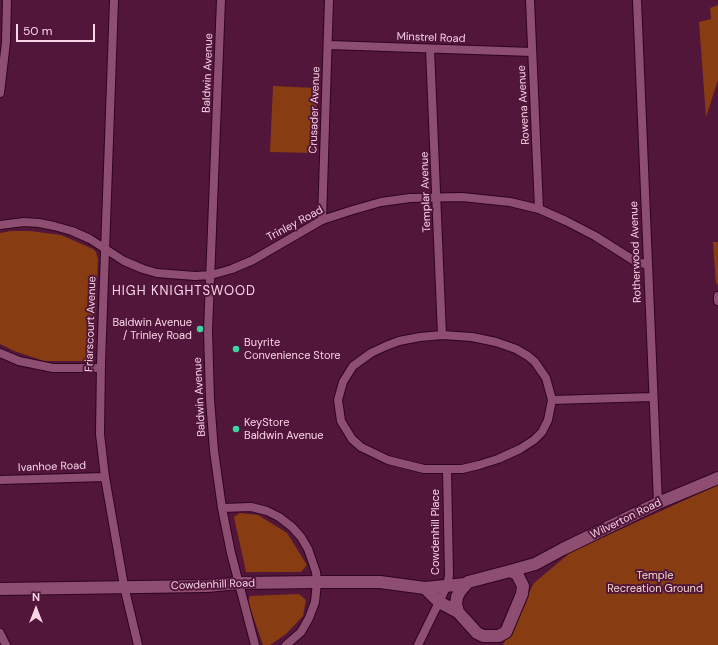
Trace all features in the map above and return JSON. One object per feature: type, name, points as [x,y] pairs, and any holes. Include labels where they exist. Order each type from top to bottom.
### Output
[{"type":"street","points":[[0,93],[6,42],[7,0]]},
{"type":"street","name":"Friarscourt Avenue","points":[[114,0],[104,249],[100,434],[105,477],[124,586],[138,645]]},
{"type":"street","name":"Baldwin Avenue","points":[[221,0],[208,331],[210,398],[214,451],[222,508],[231,553],[255,645]]},
{"type":"street","name":"Crusader Avenue","points":[[322,220],[329,0]]},
{"type":"street","name":"Rowena Avenue","points":[[530,0],[539,209]]},
{"type":"street","name":"Rotherwood Avenue","points":[[636,0],[658,503]]},
{"type":"street","name":"Minstrel Road","points":[[328,45],[532,52]]},
{"type":"street","name":"Templar Avenue","points":[[430,49],[442,335]]},
{"type":"street","name":"Trinley Road","points":[[0,226],[24,222],[54,226],[72,231],[90,239],[104,249],[143,269],[157,273],[195,276],[232,269],[253,260],[322,220],[381,202],[410,198],[480,198],[510,202],[539,209],[595,236],[633,260],[647,265]]},
{"type":"street","points":[[718,296],[718,301]]},
{"type":"street","points":[[442,335],[472,336],[516,349],[528,356],[538,366],[546,378],[552,400],[548,420],[542,432],[530,443],[520,449],[498,459],[462,469],[424,469],[406,465],[388,460],[361,447],[352,439],[341,421],[338,400],[347,373],[360,360],[371,353],[399,341],[442,335]]},
{"type":"street","points":[[0,353],[18,361],[53,368],[101,368]]},
{"type":"street","points":[[552,400],[653,397]]},
{"type":"street","name":"Cowdenhill Place","points":[[443,594],[449,576],[447,469]]},
{"type":"street","name":"Ivanhoe Road","points":[[0,480],[105,477]]},
{"type":"street","name":"Wilverton Road","points":[[465,584],[535,564],[658,503],[718,478]]},
{"type":"street","points":[[222,508],[251,507],[267,511],[292,526],[308,549],[316,572],[317,582],[315,602],[309,618],[301,632],[286,645]]},
{"type":"street","points":[[425,588],[443,594],[477,633],[486,641],[492,637],[499,641],[506,632],[522,594],[523,586],[535,564]]},
{"type":"street","points":[[510,571],[517,574],[523,586]]},
{"type":"street","name":"Cowdenhill Road","points":[[0,589],[124,586],[207,586],[239,583],[380,582],[425,588],[443,594],[465,584]]},
{"type":"street","points":[[458,612],[456,597],[465,584]]},
{"type":"street","points":[[418,645],[443,594]]},
{"type":"street","points":[[0,633],[6,645]]},
{"type":"green space","points":[[718,5],[718,80],[706,117],[699,22],[711,19],[710,8]]},
{"type":"green space","points":[[273,86],[317,88],[314,153],[270,152]]},
{"type":"green space","points":[[11,231],[30,231],[61,235],[93,249],[96,252],[98,259],[94,352],[91,359],[85,361],[44,361],[14,351],[0,344],[0,233]]},
{"type":"green space","points":[[713,242],[718,242],[718,283],[716,285]]},
{"type":"green space","name":"Temple Recreation Ground","points":[[718,485],[718,645],[503,645],[534,583],[571,552]]},
{"type":"green space","points":[[240,513],[258,515],[287,533],[307,565],[301,572],[246,572],[234,517]]},
{"type":"green space","points":[[299,594],[306,600],[303,616],[286,634],[270,645],[263,645],[248,602],[250,596]]},
{"type":"place","name":"Baldwin Avenue / Trinley Road","points":[[200,329]]},
{"type":"place","name":"Buyrite Convenience Store","points":[[236,349]]},
{"type":"place","name":"KeyStore Baldwin Avenue","points":[[236,429]]},
{"type":"district","name":"HIGH KNIGHTSWOOD","points":[[184,292]]}]
